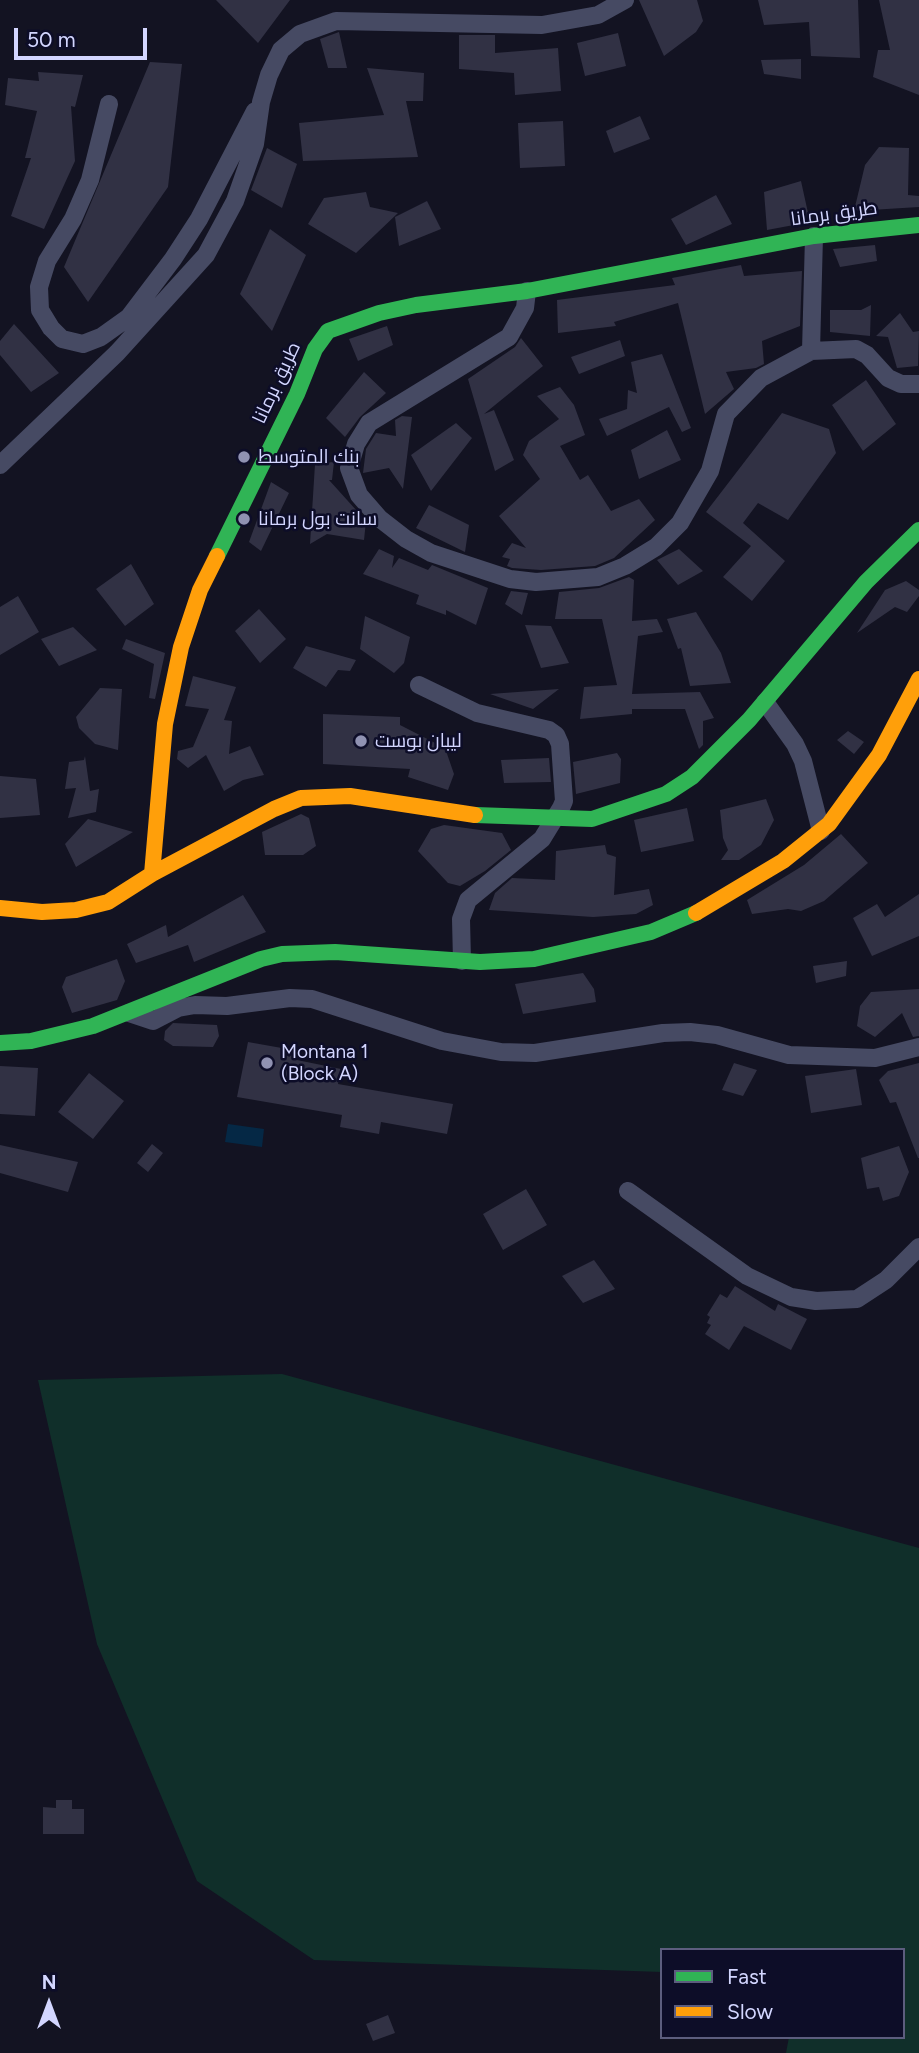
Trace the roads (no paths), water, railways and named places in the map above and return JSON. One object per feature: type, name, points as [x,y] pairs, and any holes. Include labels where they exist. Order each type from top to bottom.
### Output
[{"type":"street","points":[[0,465],[117,353],[206,255],[234,201],[255,145],[261,102],[269,75],[281,50],[300,34],[318,25],[336,21],[541,25],[598,15],[625,0]]},
{"type":"street","points":[[109,104],[90,180],[73,219],[47,261],[39,287],[40,310],[51,328],[62,340],[83,344],[100,337],[129,317],[173,259],[199,219],[261,102]]},
{"type":"street","name":"طريق برمانا","points":[[152,874],[165,724],[181,646],[200,590],[297,394],[315,349],[328,331],[379,313],[416,305],[527,292],[814,236],[919,225]]},
{"type":"street","points":[[811,351],[814,236]]},
{"type":"street","points":[[527,292],[526,308],[509,337],[369,423],[356,443],[349,468],[359,495],[379,518],[406,539],[431,553],[510,579],[536,582],[598,577],[625,566],[656,547],[680,523],[710,471],[726,414],[761,378],[811,351],[856,349],[867,355],[888,378],[901,384],[919,384]]},
{"type":"street","points":[[0,908],[76,910],[108,902],[134,888],[152,874],[274,809],[301,798],[350,796],[477,815],[555,820],[592,819],[666,793],[692,777],[765,702],[866,582],[919,530]]},
{"type":"street","points":[[0,1044],[66,1034],[129,1013],[282,954],[335,952],[462,961],[534,959],[651,932],[701,911],[783,861],[821,831],[856,789],[879,755],[919,679]]},
{"type":"street","points":[[419,685],[477,713],[541,727],[556,735],[560,744],[564,801],[542,839],[468,900],[461,919],[462,961]]},
{"type":"street","points":[[765,702],[795,744],[803,761],[821,831]]},
{"type":"street","points":[[129,1013],[153,1021],[178,1008],[195,1005],[227,1006],[290,998],[312,999],[442,1041],[501,1052],[535,1054],[663,1033],[690,1032],[717,1035],[789,1055],[875,1058],[919,1047]]},
{"type":"street","points":[[628,1191],[747,1276],[791,1297],[816,1301],[857,1299],[886,1280],[917,1251]]},
{"type":"water","points":[[228,1124],[264,1129],[262,1147],[225,1142]]},
{"type":"place","name":"بنك المتوسط","points":[[244,457]]},
{"type":"place","name":"سانت بول برمانا","points":[[244,519]]},
{"type":"place","name":"ليبان بوست","points":[[361,741]]},
{"type":"place","name":"Montana 1 (Block A)","points":[[267,1063]]}]
